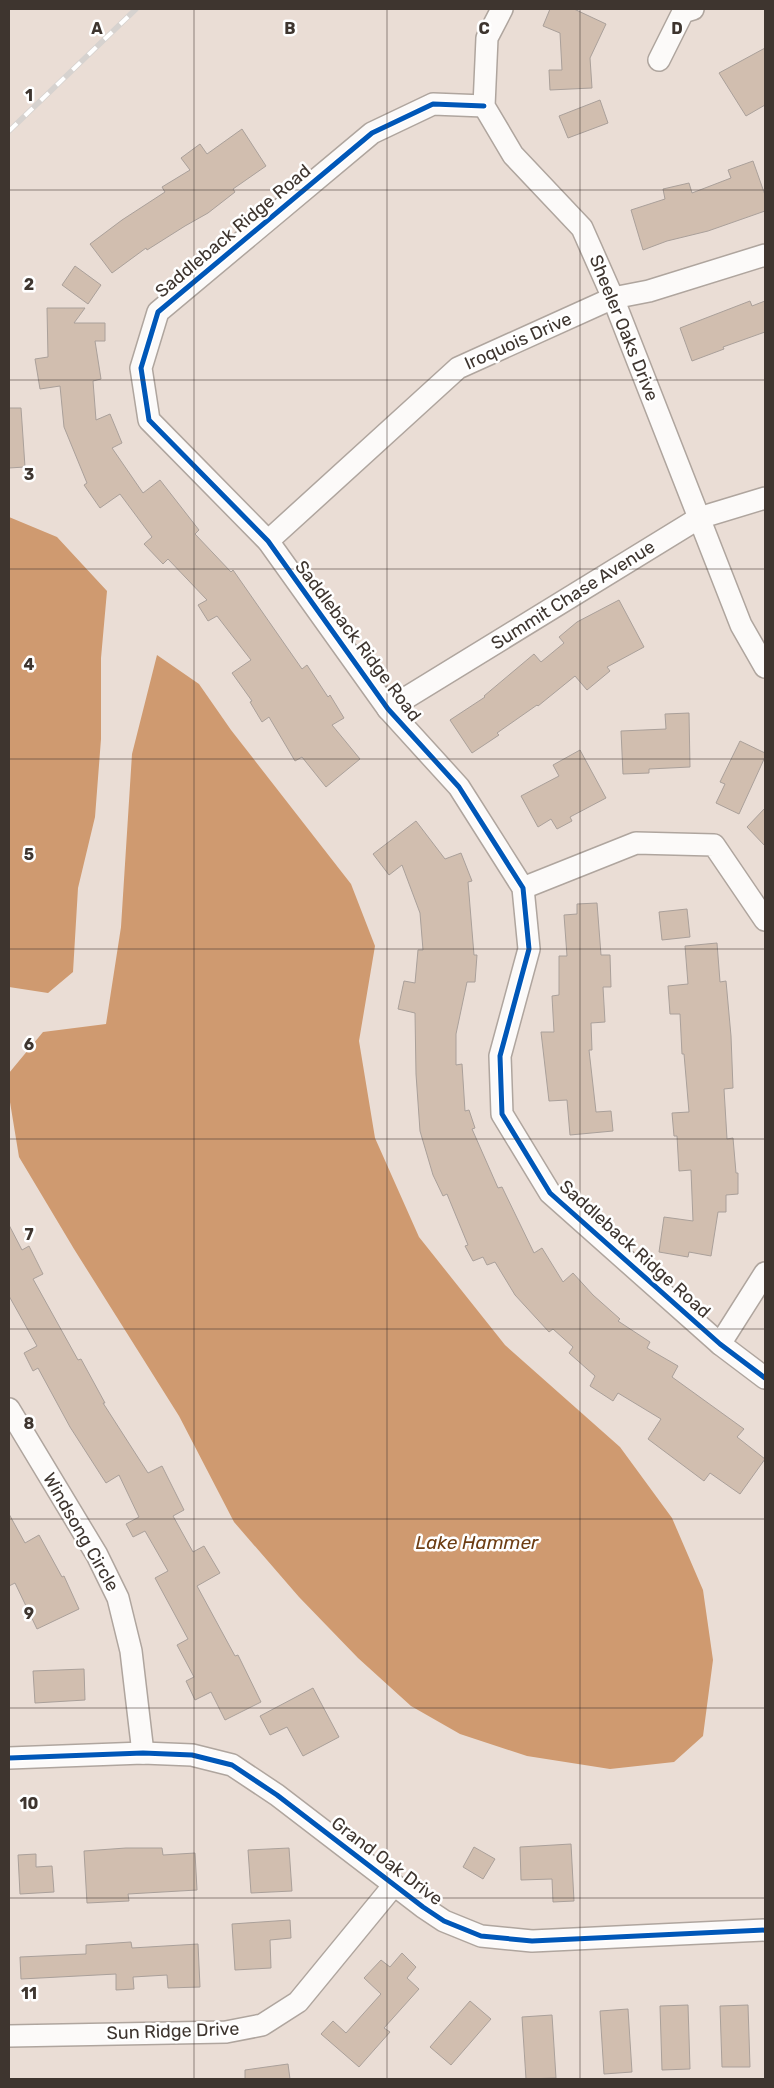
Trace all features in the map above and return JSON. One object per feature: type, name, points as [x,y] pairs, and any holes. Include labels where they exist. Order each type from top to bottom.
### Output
[{"type":"street","points":[[484,106],[487,38],[502,9]]},
{"type":"street","points":[[659,60],[683,12],[694,9]]},
{"type":"street","name":"Saddleback Ridge Road","points":[[484,106],[433,104],[372,132],[158,312],[141,368],[149,420],[268,541],[388,709],[459,787],[523,888],[528,949],[500,1056],[502,1114],[550,1193],[720,1344],[765,1378]]},
{"type":"street","name":"Sheeler Oaks Drive","points":[[484,106],[513,155],[582,228],[613,298],[741,625],[765,667]]},
{"type":"street","name":"Iroquois Drive","points":[[268,541],[458,368],[613,298],[649,291],[765,255]]},
{"type":"street","name":"Summit Chase Avenue","points":[[388,709],[699,518],[765,498]]},
{"type":"street","points":[[523,888],[636,843],[714,845],[765,920]]},
{"type":"street","points":[[720,1344],[765,1273]]},
{"type":"street","name":"Windsong Circle","points":[[9,1409],[97,1555],[118,1598],[131,1651],[144,1753]]},
{"type":"street","name":"Grand Oak Drive","points":[[9,1758],[144,1753],[192,1755],[232,1765],[277,1795],[444,1921],[481,1936],[532,1941],[765,1930]]},
{"type":"street","name":"Sun Ridge Drive","points":[[9,2036],[226,2032],[262,2025],[298,2002],[394,1885]]},
{"type":"water","points":[[9,517],[57,537],[107,591],[101,658],[101,739],[95,817],[78,888],[73,972],[48,993],[9,987]]},
{"type":"water","name":"Lake Hammer","points":[[157,655],[199,684],[231,730],[351,884],[375,946],[359,1041],[375,1138],[419,1237],[505,1345],[620,1447],[672,1518],[703,1590],[713,1660],[703,1736],[674,1762],[610,1769],[527,1756],[460,1734],[411,1706],[358,1658],[299,1597],[234,1522],[179,1416],[74,1249],[19,1157],[9,1096],[9,1073],[43,1032],[106,1024],[121,927],[132,754]]},
{"type":"building","points":[[550,9],[574,9],[606,24],[590,58],[592,88],[550,90],[549,70],[562,70],[560,33],[543,26]]},
{"type":"building","points":[[765,48],[765,105],[746,116],[719,73]]},
{"type":"building","points":[[600,100],[608,123],[568,138],[559,116]]},
{"type":"building","points":[[242,129],[266,166],[233,189],[235,192],[208,213],[147,250],[146,248],[112,273],[90,244],[165,192],[162,187],[190,170],[181,158],[200,144],[207,154]]},
{"type":"building","points":[[753,161],[765,195],[765,211],[708,231],[667,241],[643,250],[631,210],[665,199],[663,189],[689,183],[692,193],[731,178],[728,170]]},
{"type":"building","points":[[75,266],[101,285],[88,304],[62,285]]},
{"type":"building","points":[[750,301],[752,306],[765,301],[765,332],[723,347],[724,349],[692,361],[680,328]]},
{"type":"building","points":[[47,308],[85,308],[74,323],[105,323],[105,341],[95,341],[101,379],[93,381],[96,420],[110,414],[122,443],[112,448],[143,493],[160,480],[199,530],[195,534],[231,572],[233,570],[302,669],[307,665],[328,697],[330,695],[344,718],[332,725],[360,759],[326,787],[302,757],[295,761],[269,717],[262,722],[250,702],[252,701],[232,673],[251,660],[217,616],[208,621],[198,605],[207,600],[168,559],[163,564],[144,544],[152,537],[120,494],[100,508],[84,485],[87,483],[64,427],[60,386],[40,389],[35,359],[48,357]]},
{"type":"building","points":[[9,408],[21,408],[25,467],[9,468]]},
{"type":"building","points":[[619,600],[644,647],[607,667],[610,671],[587,690],[575,676],[538,706],[497,733],[499,735],[472,753],[450,720],[485,697],[534,654],[541,662],[564,643],[559,637],[577,622]]},
{"type":"building","points":[[689,713],[690,767],[649,769],[649,773],[623,774],[621,731],[666,729],[665,714]]},
{"type":"building","points":[[740,741],[765,753],[765,757],[739,814],[716,803],[725,784],[720,782]]},
{"type":"building","points":[[580,750],[606,798],[570,817],[572,821],[557,829],[551,819],[538,827],[521,796],[559,776],[553,765]]},
{"type":"building","points":[[765,808],[765,846],[747,827]]},
{"type":"building","points":[[416,821],[445,859],[461,853],[472,881],[468,882],[474,955],[477,955],[475,982],[467,982],[456,1034],[456,1065],[462,1064],[465,1111],[469,1110],[475,1128],[472,1129],[498,1188],[502,1187],[534,1253],[542,1248],[563,1282],[573,1273],[593,1295],[620,1319],[618,1321],[650,1342],[647,1348],[678,1366],[672,1377],[744,1429],[737,1437],[765,1459],[740,1494],[710,1473],[704,1481],[648,1439],[661,1419],[618,1393],[613,1401],[590,1386],[595,1376],[569,1353],[573,1347],[553,1329],[549,1332],[515,1295],[495,1262],[487,1265],[483,1257],[473,1261],[465,1246],[468,1245],[447,1194],[443,1196],[433,1175],[420,1131],[416,1074],[415,1013],[398,1009],[404,981],[415,983],[418,950],[423,950],[420,913],[402,865],[389,875],[373,854]]},
{"type":"building","points":[[597,903],[601,955],[610,955],[611,987],[603,987],[605,1022],[591,1023],[592,1050],[589,1050],[596,1112],[611,1111],[613,1131],[570,1135],[567,1100],[549,1101],[541,1032],[554,1032],[552,996],[559,995],[559,956],[567,956],[564,915],[577,914],[577,904]]},
{"type":"building","points":[[687,909],[690,937],[662,940],[659,912]]},
{"type":"building","points":[[717,943],[720,982],[726,981],[731,1036],[733,1088],[724,1089],[727,1139],[733,1138],[736,1173],[738,1173],[738,1194],[726,1195],[726,1212],[718,1212],[711,1256],[689,1252],[688,1257],[659,1252],[664,1217],[693,1221],[691,1170],[679,1171],[677,1136],[674,1136],[672,1113],[689,1112],[684,1054],[682,1054],[680,1014],[670,1014],[668,986],[688,984],[685,946]]},
{"type":"building","points":[[9,1225],[22,1250],[29,1246],[43,1274],[33,1279],[78,1360],[81,1359],[105,1403],[103,1403],[148,1473],[162,1466],[184,1510],[173,1516],[193,1552],[204,1546],[220,1573],[197,1586],[235,1656],[238,1655],[261,1702],[225,1720],[211,1692],[195,1700],[186,1681],[194,1677],[177,1645],[188,1639],[155,1578],[168,1571],[145,1531],[133,1537],[126,1524],[139,1517],[119,1475],[106,1483],[70,1427],[38,1368],[33,1371],[24,1353],[37,1346],[9,1296]]},
{"type":"building","points":[[9,1514],[25,1543],[39,1535],[62,1577],[64,1576],[79,1609],[37,1629],[15,1583],[9,1586]]},
{"type":"building","points":[[84,1669],[85,1700],[35,1703],[33,1671]]},
{"type":"building","points":[[313,1688],[339,1737],[303,1756],[287,1727],[270,1735],[260,1716]]},
{"type":"building","points":[[571,1844],[574,1901],[553,1902],[552,1879],[521,1880],[520,1847]]},
{"type":"building","points":[[474,1847],[495,1859],[483,1879],[463,1867]]},
{"type":"building","points":[[162,1848],[163,1855],[195,1853],[197,1890],[128,1894],[129,1901],[87,1903],[84,1851]]},
{"type":"building","points":[[289,1848],[292,1891],[251,1893],[248,1850]]},
{"type":"building","points":[[36,1854],[36,1867],[52,1866],[54,1892],[20,1894],[18,1855]]},
{"type":"building","points":[[290,1920],[291,1938],[270,1940],[271,1968],[235,1970],[232,1924]]},
{"type":"building","points":[[131,1942],[132,1948],[198,1944],[200,1987],[168,1988],[167,1975],[133,1977],[134,1989],[116,1990],[116,1974],[21,1979],[20,1957],[86,1954],[86,1945]]},
{"type":"building","points":[[402,1953],[416,1967],[407,1978],[419,1989],[384,2028],[390,2032],[359,2067],[321,2034],[333,2021],[346,2033],[381,1994],[364,1978],[381,1960],[390,1967]]},
{"type":"building","points":[[470,2001],[491,2019],[451,2065],[430,2047]]},
{"type":"building","points":[[688,2005],[690,2069],[662,2070],[660,2006]]},
{"type":"building","points":[[748,2005],[750,2067],[722,2067],[720,2006]]},
{"type":"building","points":[[628,2009],[632,2072],[604,2074],[600,2011]]},
{"type":"building","points":[[552,2015],[556,2078],[526,2079],[522,2017]]},
{"type":"building","points":[[288,2064],[290,2079],[245,2079],[245,2070]]},
{"type":"railway","points":[[9,131],[136,9]]},
{"type":"cycle path","points":[[484,106],[433,104],[372,133],[158,312],[141,368],[149,420],[268,541],[388,709],[459,787],[523,888],[529,949],[500,1056],[502,1114],[550,1193],[720,1344],[765,1378]]},
{"type":"cycle path","points":[[9,1758],[143,1753],[192,1755],[232,1765],[277,1795],[423,1907],[444,1921],[481,1936],[532,1941],[765,1930]]}]
